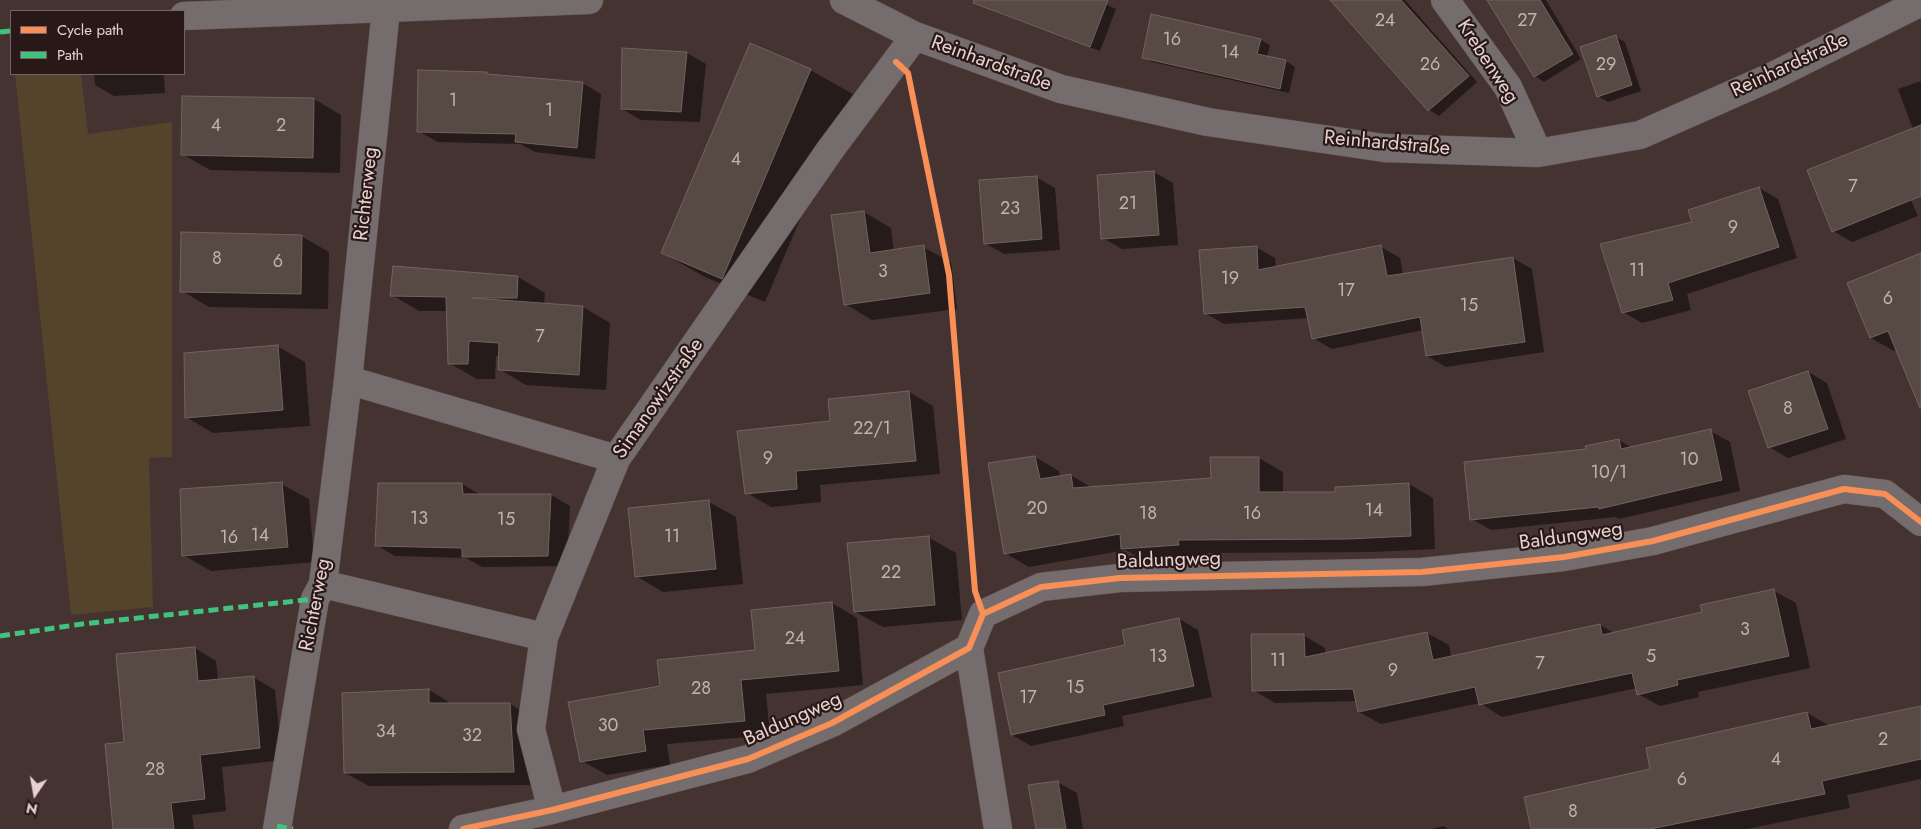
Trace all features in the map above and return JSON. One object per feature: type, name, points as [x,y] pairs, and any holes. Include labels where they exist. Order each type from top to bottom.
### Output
[{"type":"street","points":[[185,16],[589,0]]},
{"type":"street","name":"Reinhardstraße","points":[[844,0],[915,36],[1061,89],[1208,122],[1384,148],[1538,153],[1640,135],[1771,77],[1918,2]]},
{"type":"street","name":"Krebenweg","points":[[1445,0],[1508,87],[1538,153]]},
{"type":"street","name":"Richterweg","points":[[282,828],[315,599],[323,584],[348,380],[386,9]]},
{"type":"street","name":"Simanowizstraße","points":[[552,810],[531,729],[544,637],[616,458],[830,150],[915,36]]},
{"type":"street","points":[[348,380],[616,458]]},
{"type":"street","name":"Baldungweg","points":[[463,829],[552,810],[748,759],[832,723],[969,648],[983,614],[1041,587],[1120,578],[1422,572],[1564,557],[1653,541],[1844,489],[1885,494],[1921,522]]},
{"type":"street","points":[[323,584],[544,637]]},
{"type":"street","points":[[969,648],[998,829]]},
{"type":"shaded area","points":[[15,75],[81,75],[88,134],[172,122],[172,457],[149,458],[153,607],[71,615]]},
{"type":"building","points":[[974,0],[1108,0],[1090,47],[973,3]]},
{"type":"building","points":[[1330,0],[1401,0],[1469,76],[1428,111]]},
{"type":"building","points":[[1487,0],[1540,0],[1573,54],[1534,77]]},
{"type":"building","points":[[1151,14],[1261,39],[1257,54],[1286,60],[1280,89],[1142,58]]},
{"type":"building","points":[[1616,35],[1632,85],[1597,97],[1580,47]]},
{"type":"building","points":[[750,43],[811,69],[722,279],[661,253]]},
{"type":"building","points":[[622,48],[687,52],[681,112],[621,109]]},
{"type":"building","points":[[418,70],[487,72],[487,74],[583,82],[577,148],[515,142],[516,134],[417,132]]},
{"type":"building","points":[[182,96],[314,98],[313,158],[181,155]]},
{"type":"building","points":[[1921,125],[1921,196],[1832,232],[1807,170]]},
{"type":"building","points":[[1154,171],[1159,235],[1101,239],[1097,175]]},
{"type":"building","points":[[1037,176],[1042,239],[984,244],[979,180]]},
{"type":"building","points":[[1759,187],[1779,247],[1668,283],[1673,300],[1622,313],[1600,244],[1692,222],[1688,210]]},
{"type":"building","points":[[864,211],[870,253],[924,245],[930,293],[844,305],[831,215]]},
{"type":"building","points":[[181,232],[302,235],[301,294],[180,292]]},
{"type":"building","points":[[1381,245],[1387,276],[1513,257],[1525,342],[1426,356],[1420,317],[1312,339],[1305,307],[1204,314],[1199,250],[1257,246],[1258,270]]},
{"type":"building","points":[[1921,253],[1920,408],[1888,331],[1870,338],[1847,283]]},
{"type":"building","points":[[393,266],[518,276],[517,298],[472,298],[583,306],[579,375],[498,370],[499,343],[469,341],[468,364],[448,364],[446,297],[390,296]]},
{"type":"building","points":[[278,345],[283,410],[185,418],[184,353]]},
{"type":"building","points":[[1808,371],[1828,429],[1768,448],[1748,391]]},
{"type":"building","points":[[909,391],[916,461],[796,471],[797,489],[745,494],[737,431],[830,421],[828,399]]},
{"type":"building","points":[[1711,429],[1722,480],[1599,509],[1598,507],[1470,520],[1464,462],[1586,449],[1585,446],[1619,439],[1621,449]]},
{"type":"building","points":[[1035,456],[1040,479],[1071,474],[1073,488],[1211,478],[1210,457],[1259,457],[1259,492],[1335,492],[1335,487],[1409,483],[1411,536],[1348,539],[1178,540],[1179,545],[1121,549],[1120,534],[1004,554],[988,463]]},
{"type":"building","points":[[282,482],[288,547],[182,556],[180,489]]},
{"type":"building","points":[[378,483],[462,483],[463,494],[551,494],[548,556],[462,557],[462,548],[375,546]]},
{"type":"building","points":[[709,500],[716,569],[635,577],[628,508]]},
{"type":"building","points":[[929,536],[935,605],[854,612],[847,543]]},
{"type":"building","points":[[1774,589],[1789,656],[1677,680],[1678,685],[1637,695],[1632,673],[1479,705],[1475,687],[1358,712],[1353,689],[1252,691],[1251,634],[1304,634],[1305,657],[1427,632],[1433,660],[1600,624],[1602,635],[1702,612],[1700,605]]},
{"type":"building","points":[[832,602],[839,671],[741,680],[745,721],[643,730],[646,751],[580,762],[568,702],[660,686],[657,660],[755,650],[751,610]]},
{"type":"building","points":[[1179,618],[1194,686],[1103,705],[1105,715],[1011,735],[998,673],[1125,645],[1122,630]]},
{"type":"building","points":[[195,647],[198,681],[254,676],[260,748],[200,755],[205,799],[171,803],[174,829],[113,829],[105,744],[124,742],[116,654]]},
{"type":"building","points":[[429,689],[429,703],[510,703],[514,772],[344,773],[342,693]]},
{"type":"building","points":[[1921,706],[1921,759],[1822,781],[1825,794],[1650,829],[1531,829],[1524,797],[1650,769],[1646,748],[1807,712],[1811,729]]},
{"type":"building","points":[[1058,781],[1066,829],[1036,829],[1028,785]]},
{"type":"marked path","points":[[0,32],[10,31]]},
{"type":"marked path","points":[[0,636],[82,624],[315,599]]},
{"type":"marked path","points":[[277,826],[293,829]]},
{"type":"cycle path","points":[[896,62],[908,73],[949,275],[975,591],[983,614]]},
{"type":"cycle path","points":[[463,829],[552,810],[748,759],[832,723],[969,648],[983,614],[1041,587],[1120,578],[1422,572],[1564,557],[1653,541],[1844,489],[1885,494],[1921,522]]}]
